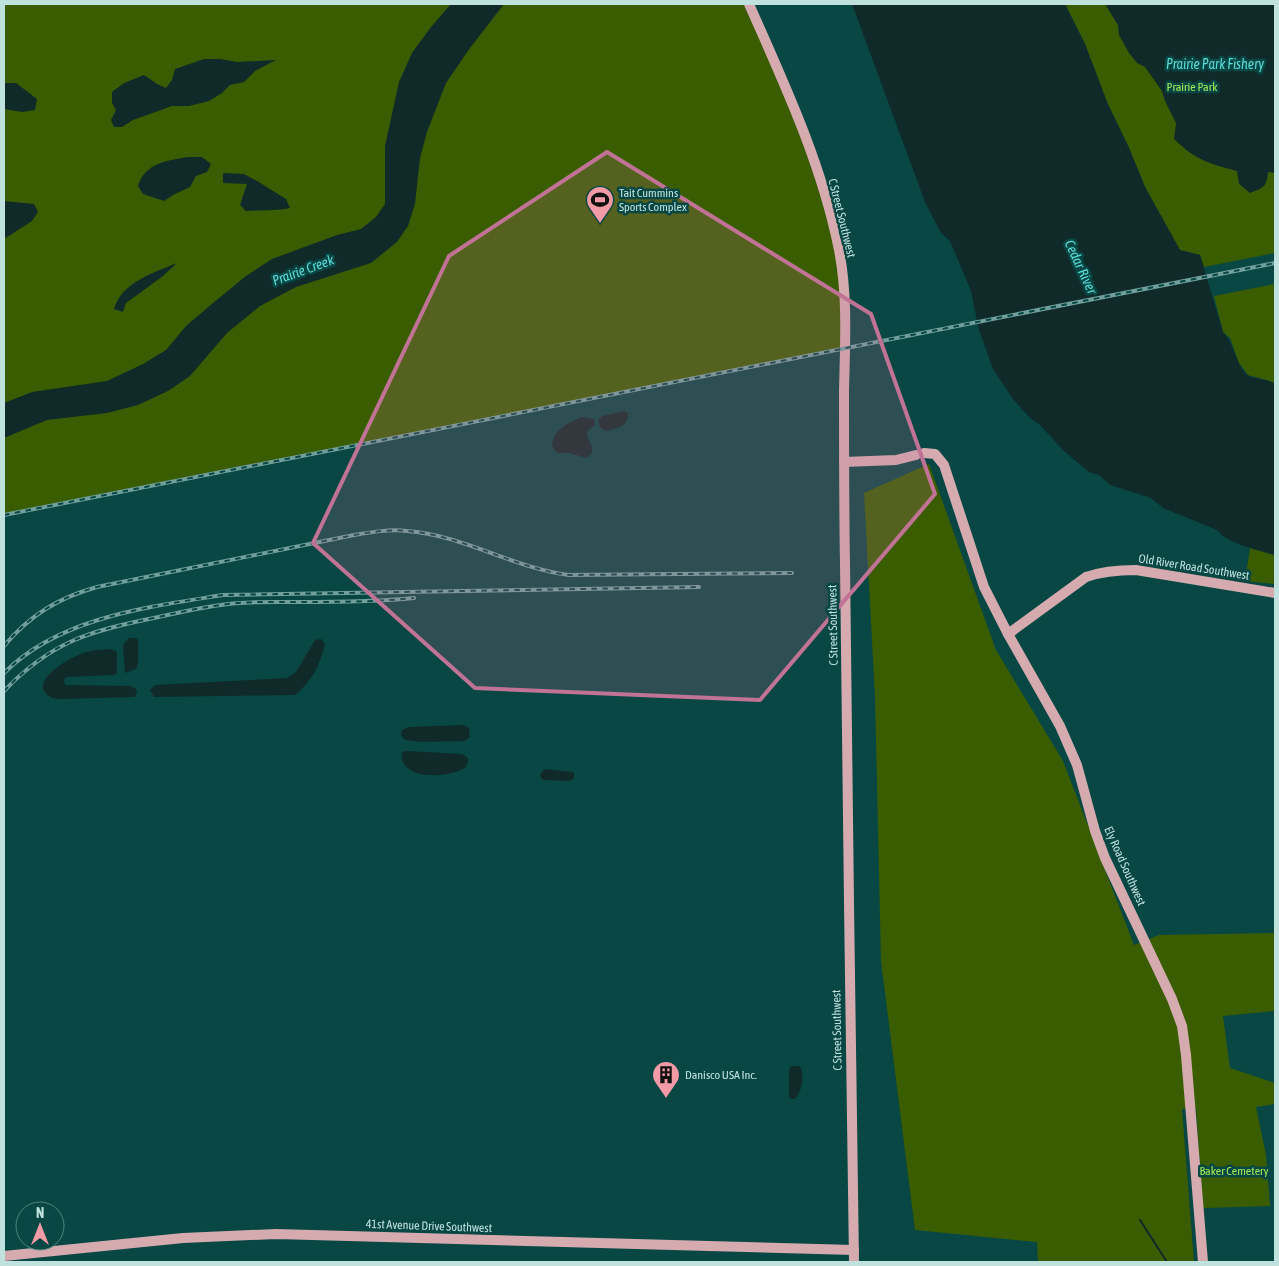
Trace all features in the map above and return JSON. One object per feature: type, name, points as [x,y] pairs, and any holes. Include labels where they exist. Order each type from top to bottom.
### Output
[{"type":"street","name":"C Street Southwest","points":[[749,4],[809,147],[823,187],[838,246],[844,295],[844,462],[854,1262]]},
{"type":"street","name":"Ely Road Southwest","points":[[844,462],[896,460],[920,454],[935,454],[944,465],[984,587],[1060,726],[1078,766],[1095,830],[1105,858],[1172,999],[1182,1026],[1203,1262]]},
{"type":"street","name":"Old River Road Southwest","points":[[1008,634],[1086,577],[1115,570],[1136,570],[1275,593]]},
{"type":"street","name":"41st Avenue Drive Southwest","points":[[4,1256],[102,1244],[276,1234],[854,1250]]},
{"type":"highlighted area","points":[[607,152],[871,314],[935,494],[760,700],[475,688],[313,543],[449,256]]},
{"type":"green space","points":[[4,4],[749,4],[781,77],[837,241],[845,348],[4,515]]},
{"type":"green space","name":"Prairie Park","points":[[1065,4],[1275,4],[1275,253],[1204,267],[1200,255],[1180,250],[1145,187],[1107,102],[1085,44]]},
{"type":"green space","points":[[1275,284],[1275,384],[1248,375],[1239,363],[1230,338],[1223,332],[1214,296]]},
{"type":"green space","name":"Baker Cemetery","points":[[929,464],[996,650],[1063,761],[1134,945],[1159,935],[1275,933],[1275,1011],[1223,1016],[1230,1068],[1275,1083],[1275,1104],[1256,1107],[1266,1155],[1270,1206],[1203,1208],[1196,1108],[1182,1109],[1194,1262],[1038,1262],[1037,1242],[915,1230],[881,961],[875,696],[864,493]]},
{"type":"green space","points":[[1250,548],[1275,555],[1275,584],[1245,581]]},
{"type":"water","name":"Prairie Creek","points":[[451,4],[504,4],[446,83],[427,132],[420,158],[415,204],[408,226],[397,242],[371,263],[296,287],[260,306],[227,333],[190,376],[168,391],[138,405],[107,413],[47,420],[4,438],[4,403],[32,392],[107,381],[143,364],[166,350],[186,326],[246,276],[272,259],[337,235],[361,229],[376,217],[385,204],[385,146],[399,82],[412,53]]},
{"type":"water","name":"Cedar River","points":[[852,4],[1065,4],[1085,44],[1107,102],[1145,187],[1180,250],[1200,255],[1223,332],[1230,342],[1241,368],[1249,376],[1275,384],[1275,555],[1236,543],[1217,530],[1163,508],[1151,498],[1110,485],[1099,475],[1089,472],[1064,451],[1013,399],[993,369],[979,330],[971,291],[950,241],[941,233],[925,202]]},
{"type":"water","name":"Prairie Park Fishery","points":[[1105,4],[1275,4],[1275,173],[1268,172],[1267,181],[1264,186],[1250,193],[1239,184],[1237,171],[1196,157],[1174,139],[1176,123],[1162,91],[1145,67],[1137,63],[1129,53],[1119,35],[1118,25]]},
{"type":"water","points":[[204,59],[237,62],[276,60],[255,71],[244,82],[230,85],[222,93],[209,101],[189,106],[172,106],[133,120],[122,127],[114,127],[111,120],[116,110],[112,103],[112,92],[124,83],[144,75],[166,88],[172,80],[175,69]]},
{"type":"water","points":[[16,83],[37,99],[35,110],[22,112],[4,109],[4,84]]},
{"type":"water","points":[[187,157],[202,157],[211,164],[207,172],[196,176],[190,187],[164,201],[143,194],[138,186],[146,172],[157,164]]},
{"type":"water","points":[[223,173],[244,174],[286,199],[290,208],[246,211],[240,205],[247,184],[223,183]]},
{"type":"water","points":[[4,201],[34,204],[38,212],[32,221],[4,239]]},
{"type":"water","points":[[177,263],[163,276],[126,303],[123,312],[114,309],[118,300],[131,285]]},
{"type":"water","points":[[624,411],[628,413],[628,418],[621,427],[605,431],[600,427],[598,420],[602,416]]},
{"type":"water","points":[[581,417],[594,419],[595,425],[587,434],[592,447],[591,454],[587,458],[569,453],[557,453],[552,446],[558,431]]},
{"type":"water","points":[[129,638],[136,638],[138,640],[138,662],[136,669],[125,673],[123,646]]},
{"type":"water","points":[[321,639],[325,644],[318,666],[311,678],[295,695],[154,697],[150,690],[155,685],[287,678],[296,672],[315,640]]},
{"type":"water","points":[[109,649],[117,653],[117,673],[115,675],[66,677],[64,680],[65,685],[131,686],[136,689],[135,697],[58,699],[49,697],[44,691],[45,680],[61,664],[86,652]]},
{"type":"water","points":[[464,725],[469,728],[470,737],[465,741],[421,742],[405,740],[401,735],[402,730],[408,727]]},
{"type":"water","points":[[402,752],[462,754],[468,758],[468,762],[466,767],[450,774],[427,775],[408,769],[403,762]]},
{"type":"water","points":[[545,769],[573,772],[574,779],[569,781],[543,780],[540,776]]},
{"type":"water","points":[[791,1066],[800,1066],[802,1070],[801,1088],[795,1099],[789,1097],[789,1070]]},
{"type":"waterway","points":[[1140,1220],[1167,1262]]},
{"type":"railway","points":[[4,515],[1275,263]]},
{"type":"railway","points":[[4,646],[24,625],[46,609],[83,591],[381,531],[401,530],[428,534],[468,545],[528,566],[569,575],[792,573]]},
{"type":"railway","points":[[4,673],[26,654],[51,639],[78,627],[136,610],[223,595],[699,587]]},
{"type":"railway","points":[[4,691],[21,674],[55,650],[90,634],[131,623],[195,609],[240,603],[356,602],[414,598]]},
{"type":"place","name":"Tait Cummins Sports Complex","points":[[600,224]]},
{"type":"place","name":"Danisco USA Inc.","points":[[666,1099]]}]
